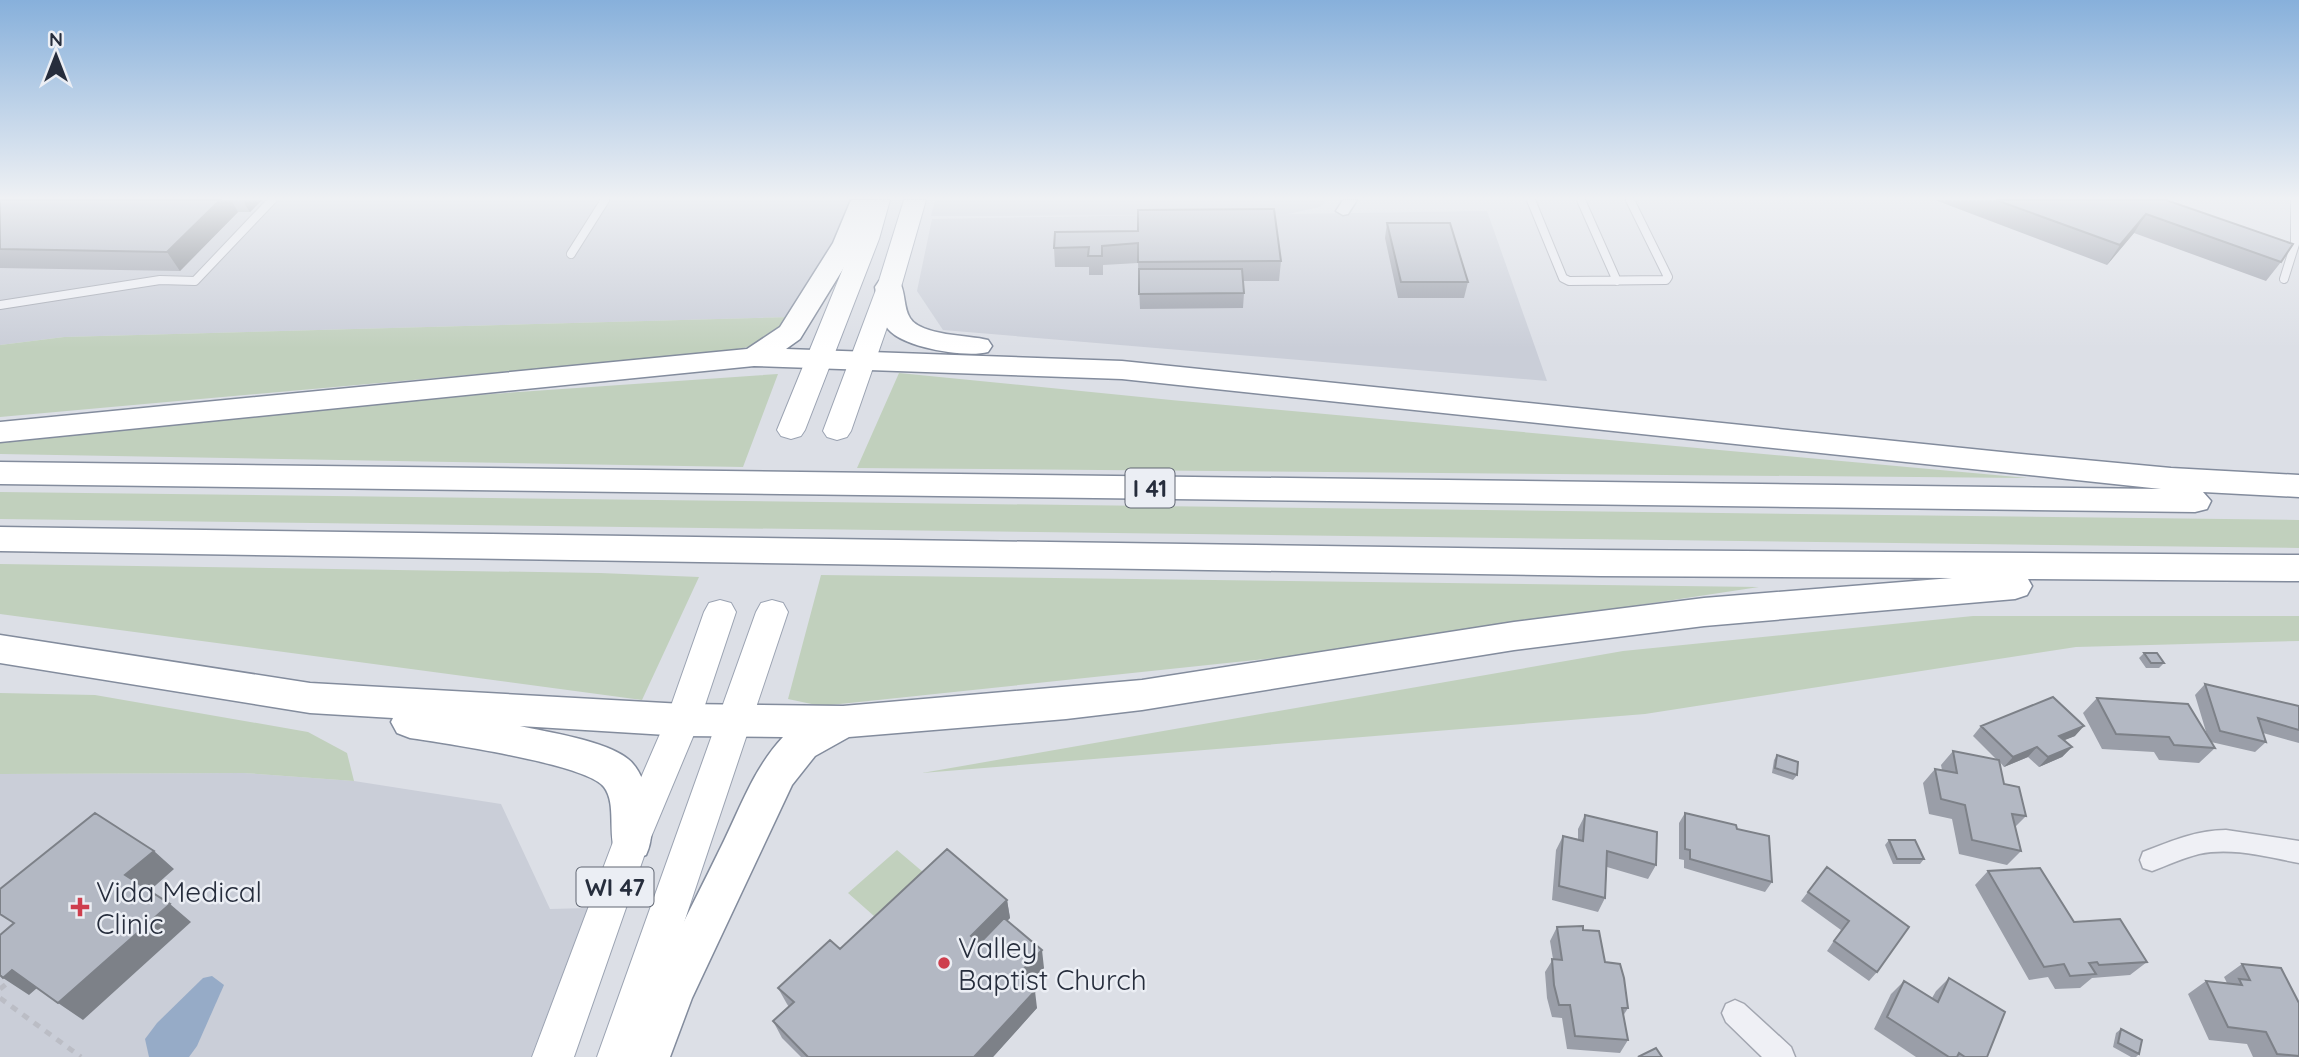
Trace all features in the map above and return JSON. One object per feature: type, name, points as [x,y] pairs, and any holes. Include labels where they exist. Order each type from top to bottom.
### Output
[{"type":"highway","points":[[754,357],[790,333],[842,249]]},
{"type":"highway","points":[[889,287],[897,322],[912,333],[941,341],[1122,370],[2024,465],[2171,479],[2299,486]]},
{"type":"highway","points":[[0,432],[754,357],[1122,370]]},
{"type":"highway","name":"I 41","points":[[0,474],[2299,502]]},
{"type":"highway","points":[[0,539],[1586,563],[2299,568]]},
{"type":"highway","points":[[0,649],[310,698],[683,720],[843,722],[1066,704],[1142,695],[1514,636],[1704,612],[2065,583],[2168,583],[2222,567]]},
{"type":"highway","points":[[310,698],[384,719],[490,736],[609,768],[629,791],[631,842]]},
{"type":"highway","points":[[646,1057],[670,996],[758,810],[796,750],[815,736],[843,722]]},
{"type":"main road","points":[[791,430],[863,249]]},
{"type":"main road","points":[[837,431],[900,249]]},
{"type":"main road","name":"WI 47","points":[[553,1057],[631,842],[683,720],[720,611]]},
{"type":"main road","name":"WI 47","points":[[618,1057],[772,612]]},
{"type":"street","points":[[2152,860],[2192,845],[2216,841],[2260,844],[2299,852]]},
{"type":"street","points":[[1735,1013],[1781,1057]]},
{"type":"lane","points":[[0,305],[160,280],[195,281],[225,249]]},
{"type":"lane","points":[[572,254],[575,249]]},
{"type":"lane","points":[[1551,249],[1563,278],[1569,281],[1658,282],[1668,277],[1654,249]]},
{"type":"lane","points":[[1602,249],[1616,281]]},
{"type":"lane","points":[[2284,279],[2293,249]]},
{"type":"path","points":[[0,989],[10,981]]},
{"type":"path","points":[[0,998],[81,1057]]},
{"type":"shaded area","points":[[0,249],[835,249],[792,317],[64,337],[0,345]]},
{"type":"shaded area","points":[[926,249],[1501,249],[1547,381],[943,330],[917,291]]},
{"type":"shaded area","points":[[244,773],[354,781],[501,804],[550,909],[588,908],[531,1057],[0,1057],[0,774]]},
{"type":"green space","points":[[792,317],[759,345],[715,353],[0,417],[0,345],[64,337]]},
{"type":"green space","points":[[899,373],[1171,400],[2028,478],[857,468]]},
{"type":"green space","points":[[778,374],[743,467],[0,454],[0,443],[419,399]]},
{"type":"green space","points":[[0,492],[2299,520],[2299,548],[0,519]]},
{"type":"green space","points":[[0,564],[600,573],[699,577],[642,700],[0,614]]},
{"type":"green space","points":[[821,575],[1759,587],[1322,653],[821,706],[788,699]]},
{"type":"green space","points":[[1973,616],[2299,616],[2299,641],[2076,647],[1645,714],[922,773],[1623,651]]},
{"type":"green space","points":[[0,693],[95,695],[308,732],[347,753],[354,781],[244,773],[0,774]]},
{"type":"green space","points":[[897,850],[923,872],[874,916],[848,893]]},
{"type":"water","points":[[212,976],[224,985],[197,1046],[189,1057],[149,1057],[145,1039],[157,1023],[203,978]]},
{"type":"building","points":[[18,249],[170,249],[167,252]]},
{"type":"building","points":[[1089,249],[1102,249],[1102,256],[1088,256]]},
{"type":"building","points":[[1138,249],[1279,249],[1281,261],[1138,262]]},
{"type":"building","points":[[1393,249],[1458,249],[1468,282],[1401,282]]},
{"type":"building","points":[[2245,249],[2289,249],[2281,262]]},
{"type":"building","points":[[1139,269],[1242,269],[1244,293],[1139,294]]},
{"type":"building","points":[[2144,653],[2157,653],[2164,663],[2151,663]]},
{"type":"building","points":[[2205,684],[2299,706],[2299,730],[2258,718],[2266,742],[2220,731]]},
{"type":"building","points":[[2053,697],[2084,726],[2059,736],[2072,747],[2048,757],[2037,747],[2013,757],[1981,726]]},
{"type":"building","points":[[2097,698],[2188,704],[2215,748],[2174,745],[2169,737],[2116,734]]},
{"type":"building","points":[[1953,751],[1999,760],[2004,784],[2019,787],[2026,816],[2012,814],[2021,851],[1972,840],[1965,805],[1941,799],[1935,769],[1957,773]]},
{"type":"building","points":[[1777,755],[1798,762],[1797,775],[1775,768]]},
{"type":"building","points":[[95,813],[154,851],[125,875],[170,904],[58,1003],[12,970],[3,978],[0,975],[0,935],[14,923],[0,914],[0,889]]},
{"type":"building","points":[[1685,813],[1769,836],[1772,882],[1690,859],[1690,850],[1685,849]]},
{"type":"building","points":[[1585,815],[1657,832],[1656,865],[1607,851],[1605,898],[1559,886],[1563,836],[1583,841]]},
{"type":"building","points":[[1889,840],[1915,840],[1924,859],[1897,859]]},
{"type":"building","name":"Valley Baptist Church","points":[[947,849],[1007,900],[971,936],[980,943],[1004,918],[1042,950],[1017,976],[1035,991],[974,1057],[808,1057],[773,1021],[794,1002],[778,988],[830,940],[840,949]]},
{"type":"building","points":[[1827,867],[1909,927],[1877,972],[1834,941],[1849,921],[1808,892]]},
{"type":"building","points":[[2040,868],[2074,922],[2120,919],[2147,962],[2099,965],[2097,962],[2089,963],[2096,974],[2070,976],[2064,964],[2044,967],[1988,871]]},
{"type":"building","points":[[1583,926],[1583,930],[1599,931],[1605,962],[1620,964],[1628,1008],[1622,1008],[1628,1040],[1575,1036],[1570,1005],[1559,1005],[1552,959],[1562,960],[1557,927]]},
{"type":"building","points":[[2242,964],[2281,968],[2299,1003],[2299,1056],[2277,1054],[2266,1032],[2228,1027],[2206,981],[2242,985],[2239,979],[2250,980]]},
{"type":"building","points":[[1949,978],[2005,1012],[1987,1057],[1965,1057],[1959,1053],[1957,1057],[1949,1057],[1887,1017],[1904,981],[1938,1002]]},
{"type":"building","points":[[2121,1029],[2142,1040],[2139,1054],[2118,1043]]},
{"type":"building","points":[[1656,1048],[1662,1057],[1638,1057]]},
{"type":"place","name":"Vida Medical Clinic","points":[[80,907]]},
{"type":"place","name":"Valley Baptist Church","points":[[944,963]]}]
